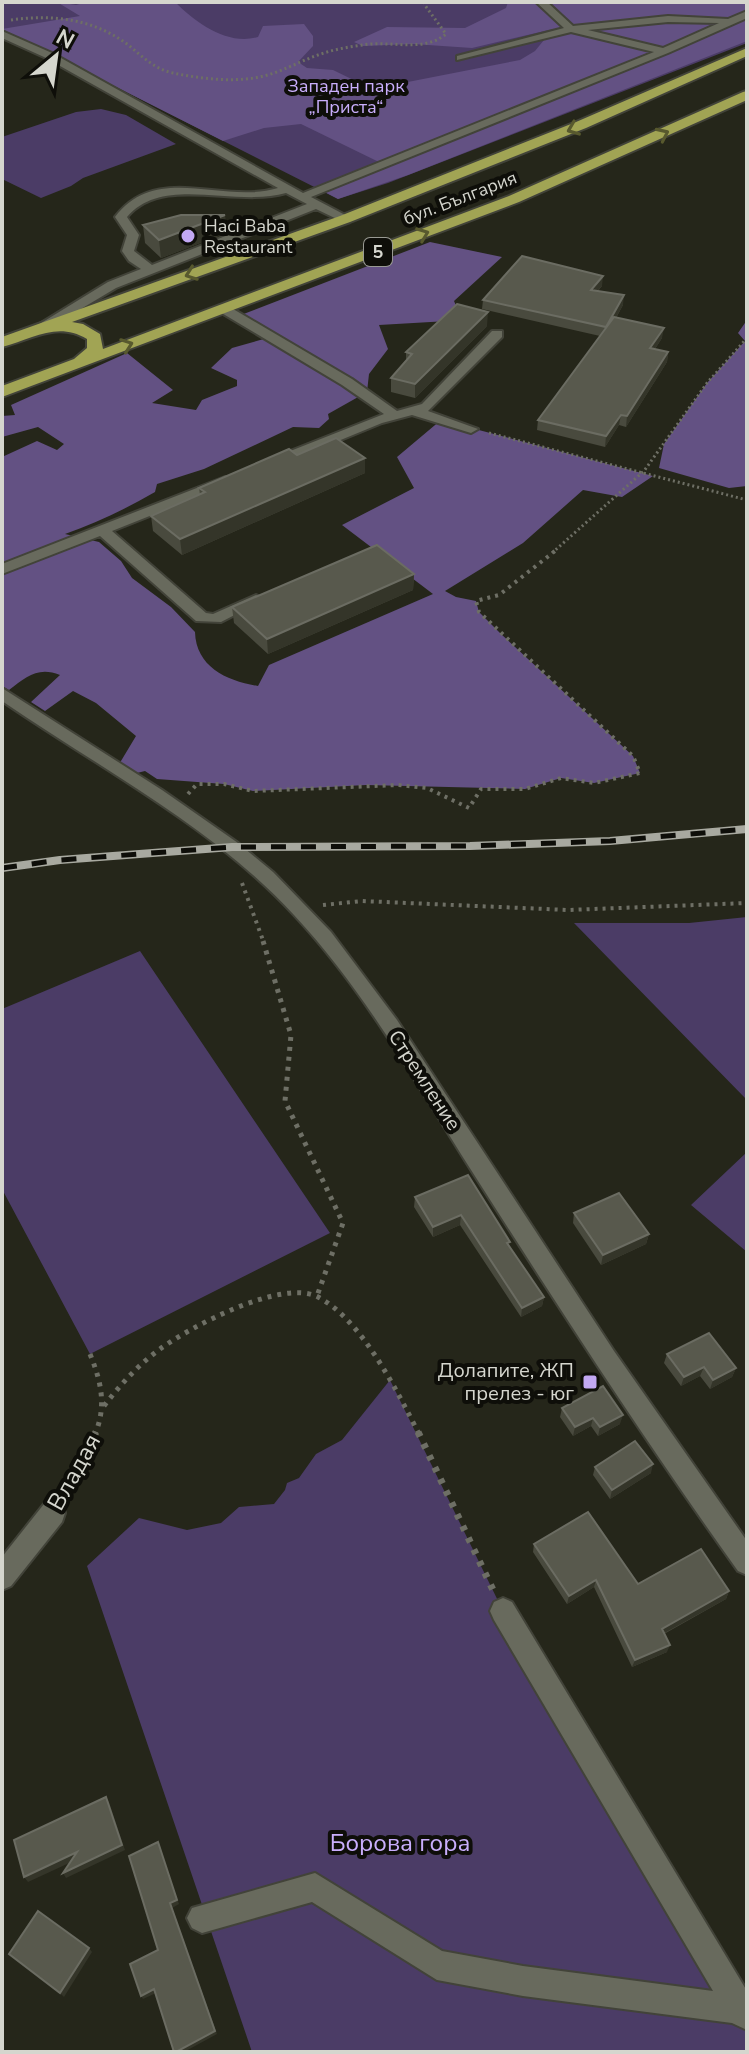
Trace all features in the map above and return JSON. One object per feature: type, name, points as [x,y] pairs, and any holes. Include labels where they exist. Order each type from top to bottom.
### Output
[{"type":"highway","name":"бул. България","points":[[2,342],[581,125],[747,52]]},
{"type":"highway","name":"бул. България","points":[[2,392],[514,199],[747,95]]},
{"type":"highway","points":[[39,328],[68,325],[88,331],[97,342],[95,349],[80,362]]},
{"type":"street","points":[[541,2],[571,29],[664,51]]},
{"type":"street","points":[[302,197],[664,51],[747,14]]},
{"type":"street","points":[[461,58],[571,29],[668,19],[732,20]]},
{"type":"street","points":[[2,34],[48,55],[338,216]]},
{"type":"street","points":[[151,270],[128,251],[133,235],[121,217],[126,207],[164,192],[186,190],[252,196],[289,188]]},
{"type":"street","points":[[39,328],[112,285],[272,225],[316,205]]},
{"type":"street","points":[[272,225],[338,216]]},
{"type":"street","points":[[224,309],[347,382],[394,415]]},
{"type":"street","points":[[2,569],[394,415],[427,407],[497,334]]},
{"type":"street","points":[[414,411],[471,429]]},
{"type":"street","points":[[101,529],[202,618],[215,619],[266,596]]},
{"type":"street","name":"Стремление","points":[[2,693],[63,737],[232,847],[299,908],[328,942],[409,1052],[660,1444],[747,1562]]},
{"type":"street","name":"Владая","points":[[2,1577],[53,1513]]},
{"type":"street","points":[[503,1611],[743,2014]]},
{"type":"street","points":[[202,1918],[315,1887],[437,1965],[743,2014]]},
{"type":"path","points":[[378,2],[432,2]]},
{"type":"path","points":[[2,21],[32,16],[69,19],[101,29],[132,48],[155,69],[251,78],[335,50],[442,39],[446,34],[424,4]]},
{"type":"path","points":[[170,804],[184,798],[197,784],[224,784],[253,791],[366,785],[427,788],[469,808],[481,789],[525,789],[561,778],[594,783],[640,773],[633,756],[501,634],[479,612],[476,601],[499,595],[554,552],[644,471],[707,383],[747,338]]},
{"type":"path","points":[[471,429],[644,471],[747,500]]},
{"type":"path","points":[[232,847],[268,953],[291,1035],[285,1101],[343,1223],[317,1296]]},
{"type":"path","points":[[299,908],[362,901],[568,910],[747,903]]},
{"type":"path","points":[[104,1406],[119,1383],[154,1353],[199,1323],[280,1295],[317,1296],[353,1323],[385,1369],[503,1611]]},
{"type":"path","name":"Владая","points":[[53,1513],[99,1433],[104,1406],[97,1369],[90,1354]]},
{"type":"green space","name":"Западен парк „Приста“","points":[[2,2],[747,2],[747,43],[388,183],[338,199],[2,29]]},
{"type":"green space","name":"Западен парк „Приста“","points":[[57,2],[76,5],[87,2],[175,2],[213,31],[235,38],[258,37],[263,26],[304,24],[313,36],[313,46],[298,62],[307,68],[333,70],[372,89],[520,60],[535,51],[553,29],[472,48],[413,44],[363,46],[354,42],[387,27],[465,28],[506,8],[508,2],[747,2],[747,41],[408,175],[338,199],[319,189],[381,163],[301,124],[264,128],[223,141],[2,29],[80,16]]},
{"type":"green space","points":[[101,109],[126,115],[176,144],[83,178],[41,198],[2,179],[2,137],[76,112]]},
{"type":"green space","points":[[430,242],[502,257],[454,301],[458,310],[448,321],[379,325],[388,349],[369,374],[367,392],[328,414],[329,419],[319,428],[293,427],[204,469],[157,484],[155,492],[144,498],[65,534],[99,542],[121,561],[132,578],[171,607],[195,632],[197,644],[207,663],[225,676],[258,686],[269,665],[433,594],[342,525],[414,488],[397,457],[441,420],[653,476],[622,497],[583,490],[523,543],[445,591],[476,601],[479,612],[501,634],[633,756],[640,773],[594,783],[561,778],[525,789],[366,785],[253,791],[224,784],[157,779],[145,771],[129,775],[118,766],[136,736],[96,703],[73,691],[45,711],[31,702],[60,675],[39,672],[9,690],[2,686],[2,457],[37,441],[57,450],[64,444],[38,427],[2,437],[2,416],[15,415],[11,405],[127,353],[173,390],[152,403],[196,410],[202,400],[237,386],[237,380],[211,368],[232,348],[274,336],[241,315]]},
{"type":"green space","points":[[747,320],[747,486],[729,488],[659,468],[664,444],[707,383],[745,341],[738,333]]},
{"type":"green space","points":[[747,917],[747,1100],[574,923],[689,923]]},
{"type":"green space","points":[[140,951],[330,1233],[90,1354],[2,1189],[2,1009]]},
{"type":"green space","points":[[747,1152],[747,1252],[691,1205]]},
{"type":"green space","name":"Борова гора","points":[[390,1380],[503,1611],[747,2019],[747,2052],[252,2052],[87,1566],[139,1518],[187,1530],[221,1523],[239,1507],[274,1504],[287,1483],[299,1478],[316,1454],[342,1440]]},
{"type":"building","points":[[181,215],[225,215],[159,240],[143,225]]},
{"type":"building","points":[[522,256],[603,276],[591,290],[624,295],[606,327],[483,300]]},
{"type":"building","points":[[457,304],[488,312],[415,384],[391,378],[412,354],[406,352]]},
{"type":"building","points":[[614,317],[664,328],[650,348],[668,352],[627,416],[621,415],[606,436],[538,420]]},
{"type":"building","points":[[336,438],[365,458],[180,539],[151,516],[205,492],[199,488],[289,449],[297,455]]},
{"type":"building","points":[[377,545],[414,574],[267,639],[232,607]]},
{"type":"building","points":[[468,1175],[510,1242],[507,1243],[544,1297],[522,1308],[461,1215],[433,1227],[415,1197]]},
{"type":"building","points":[[619,1193],[649,1234],[603,1255],[574,1213]]},
{"type":"building","points":[[709,1333],[736,1368],[713,1380],[704,1367],[684,1377],[667,1354]]},
{"type":"building","points":[[603,1386],[623,1415],[600,1427],[593,1418],[575,1427],[562,1408]]},
{"type":"building","points":[[635,1441],[653,1464],[612,1490],[595,1467]]},
{"type":"building","points":[[588,1512],[638,1584],[701,1549],[729,1591],[662,1629],[670,1645],[635,1660],[596,1580],[569,1596],[534,1544]]},
{"type":"building","points":[[106,1797],[122,1845],[63,1873],[77,1852],[24,1877],[14,1840]]},
{"type":"building","points":[[158,1842],[177,1900],[170,1903],[215,2031],[176,2052],[154,1989],[141,1996],[130,1964],[158,1950],[129,1856]]},
{"type":"building","points":[[38,1911],[89,1948],[60,1993],[9,1954]]},
{"type":"railway","points":[[2,868],[60,860],[232,847],[470,846],[610,841],[747,829]]},
{"type":"place","name":"Haci Baba Restaurant","points":[[188,236]]},
{"type":"place","name":"Долапите, ЖП прелез - юг","points":[[590,1382]]}]
